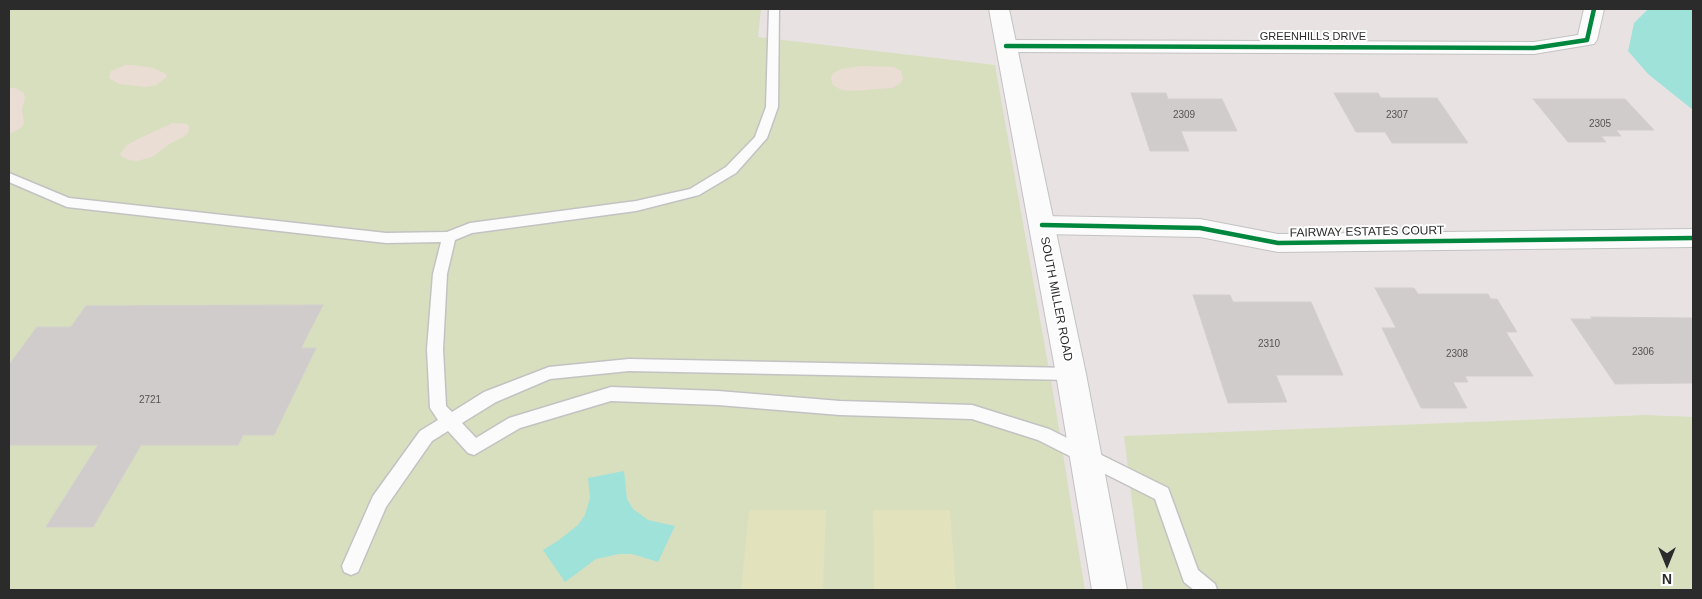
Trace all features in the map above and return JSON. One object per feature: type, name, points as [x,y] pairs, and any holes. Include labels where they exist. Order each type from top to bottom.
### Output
[{"type":"street","name":"SOUTH MILLER ROAD","points":[[999,9],[1071,374],[1110,590]]},
{"type":"street","name":"GREENHILLS DRIVE","points":[[1006,46],[1534,48],[1587,40],[1594,9]]},
{"type":"street","name":"FAIRWAY ESTATES COURT","points":[[1042,225],[1200,228],[1278,242],[1693,238]]},
{"type":"lane","points":[[9,177],[67,202],[386,238],[449,237],[470,228],[636,206],[694,192],[730,170],[761,138],[772,107],[774,9]]},
{"type":"lane","points":[[449,237],[440,274],[435,349],[438,408],[474,448],[515,423],[611,394],[718,398],[840,408],[972,412],[1043,434],[1162,494],[1191,576],[1208,590]]},
{"type":"lane","points":[[351,566],[379,502],[426,436],[490,397],[549,373],[629,364],[1071,374]]},
{"type":"green space","points":[[9,9],[761,9],[758,37],[995,65],[1054,398],[1085,590],[9,590]]},
{"type":"green space","points":[[1646,415],[1693,417],[1693,590],[1143,590],[1124,436]]},
{"type":"green space","points":[[749,510],[826,510],[823,590],[741,590]]},
{"type":"green space","points":[[873,510],[950,510],[956,590],[874,590]]},
{"type":"sand","points":[[125,65],[153,68],[166,74],[167,77],[156,85],[147,87],[119,84],[109,78],[111,71]]},
{"type":"sand","points":[[861,66],[894,67],[901,71],[903,79],[900,84],[892,88],[852,91],[841,90],[833,85],[831,79],[833,73],[841,69]]},
{"type":"sand","points":[[9,88],[15,88],[24,93],[25,99],[22,109],[24,124],[9,134]]},
{"type":"sand","points":[[173,123],[187,124],[189,131],[186,135],[152,157],[137,161],[129,160],[120,154],[127,145]]},
{"type":"water","points":[[1648,9],[1693,9],[1693,110],[1648,74],[1628,51],[1634,23]]},
{"type":"water","points":[[624,471],[627,499],[633,509],[648,520],[675,526],[658,562],[632,554],[619,554],[596,559],[565,582],[543,550],[578,525],[585,515],[590,498],[588,478]]},
{"type":"building","points":[[1131,93],[1166,93],[1168,99],[1222,99],[1237,131],[1181,131],[1189,151],[1150,151]]},
{"type":"building","points":[[1334,93],[1378,93],[1381,98],[1437,98],[1468,143],[1392,143],[1385,132],[1356,132]]},
{"type":"building","points":[[1533,99],[1625,99],[1654,130],[1616,130],[1621,136],[1601,136],[1606,142],[1568,142]]},
{"type":"building","points":[[1375,288],[1414,288],[1418,294],[1488,294],[1491,299],[1497,299],[1517,332],[1506,332],[1533,376],[1465,376],[1468,382],[1453,382],[1467,408],[1421,408],[1382,328],[1396,328]]},
{"type":"building","points":[[1193,295],[1230,295],[1233,302],[1311,302],[1343,375],[1276,375],[1287,402],[1228,403]]},
{"type":"building","points":[[323,305],[301,348],[316,348],[274,435],[243,435],[238,445],[141,445],[93,527],[46,527],[98,445],[9,445],[9,365],[37,327],[71,327],[86,306]]},
{"type":"building","points":[[1591,317],[1693,318],[1693,383],[1615,384],[1571,319],[1592,319]]},
{"type":"cycle path","points":[[1006,46],[1534,48],[1587,40],[1594,9]]},
{"type":"cycle path","points":[[1042,225],[1200,228],[1278,243],[1693,238]]}]
